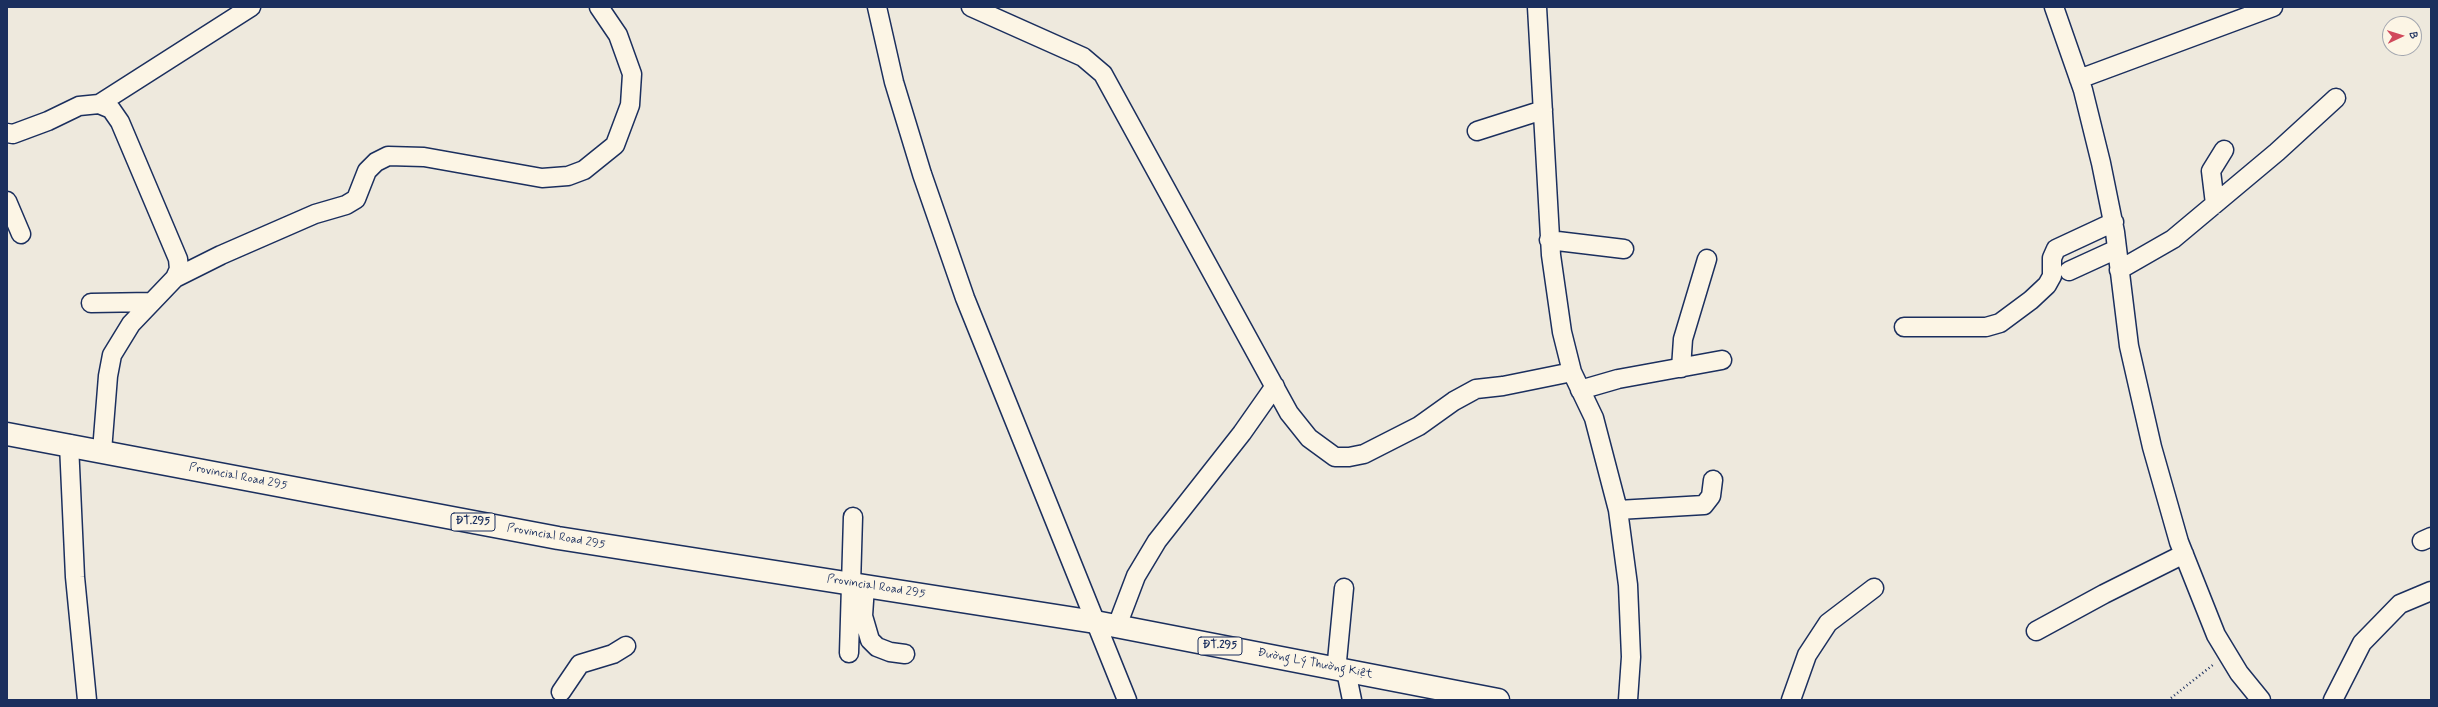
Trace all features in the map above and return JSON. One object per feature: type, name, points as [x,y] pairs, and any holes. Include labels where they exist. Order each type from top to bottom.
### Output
[{"type":"main road","name":"Provincial Road 295","points":[[7,434],[69,444],[558,538],[942,597]]},
{"type":"main road","name":"Đường Lý Thường Kiệt","points":[[942,597],[1117,626],[1498,700]]},
{"type":"street","points":[[7,133],[13,134],[48,122],[79,106],[99,104],[251,7]]},
{"type":"street","points":[[102,451],[108,376],[112,355],[131,324],[175,278],[221,255],[315,214],[346,205],[356,199],[367,171],[376,162],[388,156],[424,157],[542,178],[568,176],[584,170],[614,146],[630,105],[632,74],[618,35],[599,7]]},
{"type":"street","points":[[877,7],[894,82],[944,240],[965,298],[1127,700]]},
{"type":"street","points":[[971,7],[1083,57],[1103,74],[1289,413],[1309,438],[1335,457],[1349,457],[1364,454],[1419,426],[1454,400],[1476,389],[1503,386],[1572,372]]},
{"type":"street","points":[[1537,7],[1544,110],[1549,240],[1562,332],[1572,372],[1594,418],[1618,510],[1628,585],[1631,657],[1628,700]]},
{"type":"street","points":[[2054,7],[2079,79],[2101,162],[2114,222],[2132,362],[2152,447],[2184,554],[2216,635],[2239,673],[2261,700]]},
{"type":"street","points":[[2079,79],[2232,15],[2273,7]]},
{"type":"street","points":[[2119,270],[2173,240],[2277,152],[2336,98]]},
{"type":"street","points":[[99,104],[111,109],[120,122],[178,259],[179,269],[175,278]]},
{"type":"street","points":[[1477,131],[1544,110]]},
{"type":"street","points":[[2215,204],[2211,171],[2224,150]]},
{"type":"street","points":[[7,201],[21,234]]},
{"type":"street","points":[[1904,327],[1986,326],[2000,323],[2031,300],[2047,285],[2052,276],[2052,258],[2056,249],[2114,222]]},
{"type":"street","points":[[1549,240],[1624,249]]},
{"type":"street","points":[[2069,271],[2117,249]]},
{"type":"street","points":[[1680,368],[1683,339],[1707,259]]},
{"type":"street","points":[[91,303],[152,302]]},
{"type":"street","points":[[1580,390],[1618,379],[1722,360]]},
{"type":"street","points":[[1117,626],[1136,576],[1157,541],[1242,433],[1275,386]]},
{"type":"street","points":[[69,444],[75,577],[87,700]]},
{"type":"street","points":[[1618,510],[1704,504],[1711,496],[1713,480]]},
{"type":"street","points":[[853,517],[858,585],[863,616],[870,640],[877,647],[890,652],[906,654]]},
{"type":"street","points":[[2036,631],[2104,594],[2184,554]]},
{"type":"street","points":[[849,653],[858,585]]},
{"type":"street","points":[[1344,588],[1337,661],[1343,670],[1352,700]]},
{"type":"street","points":[[1791,700],[1808,655],[1828,623],[1874,588]]},
{"type":"street","points":[[2333,700],[2362,643],[2400,604],[2431,591]]},
{"type":"street","points":[[561,692],[580,664],[612,654],[626,646]]},
{"type":"path","points":[[2171,698],[2201,673],[2228,655]]}]
